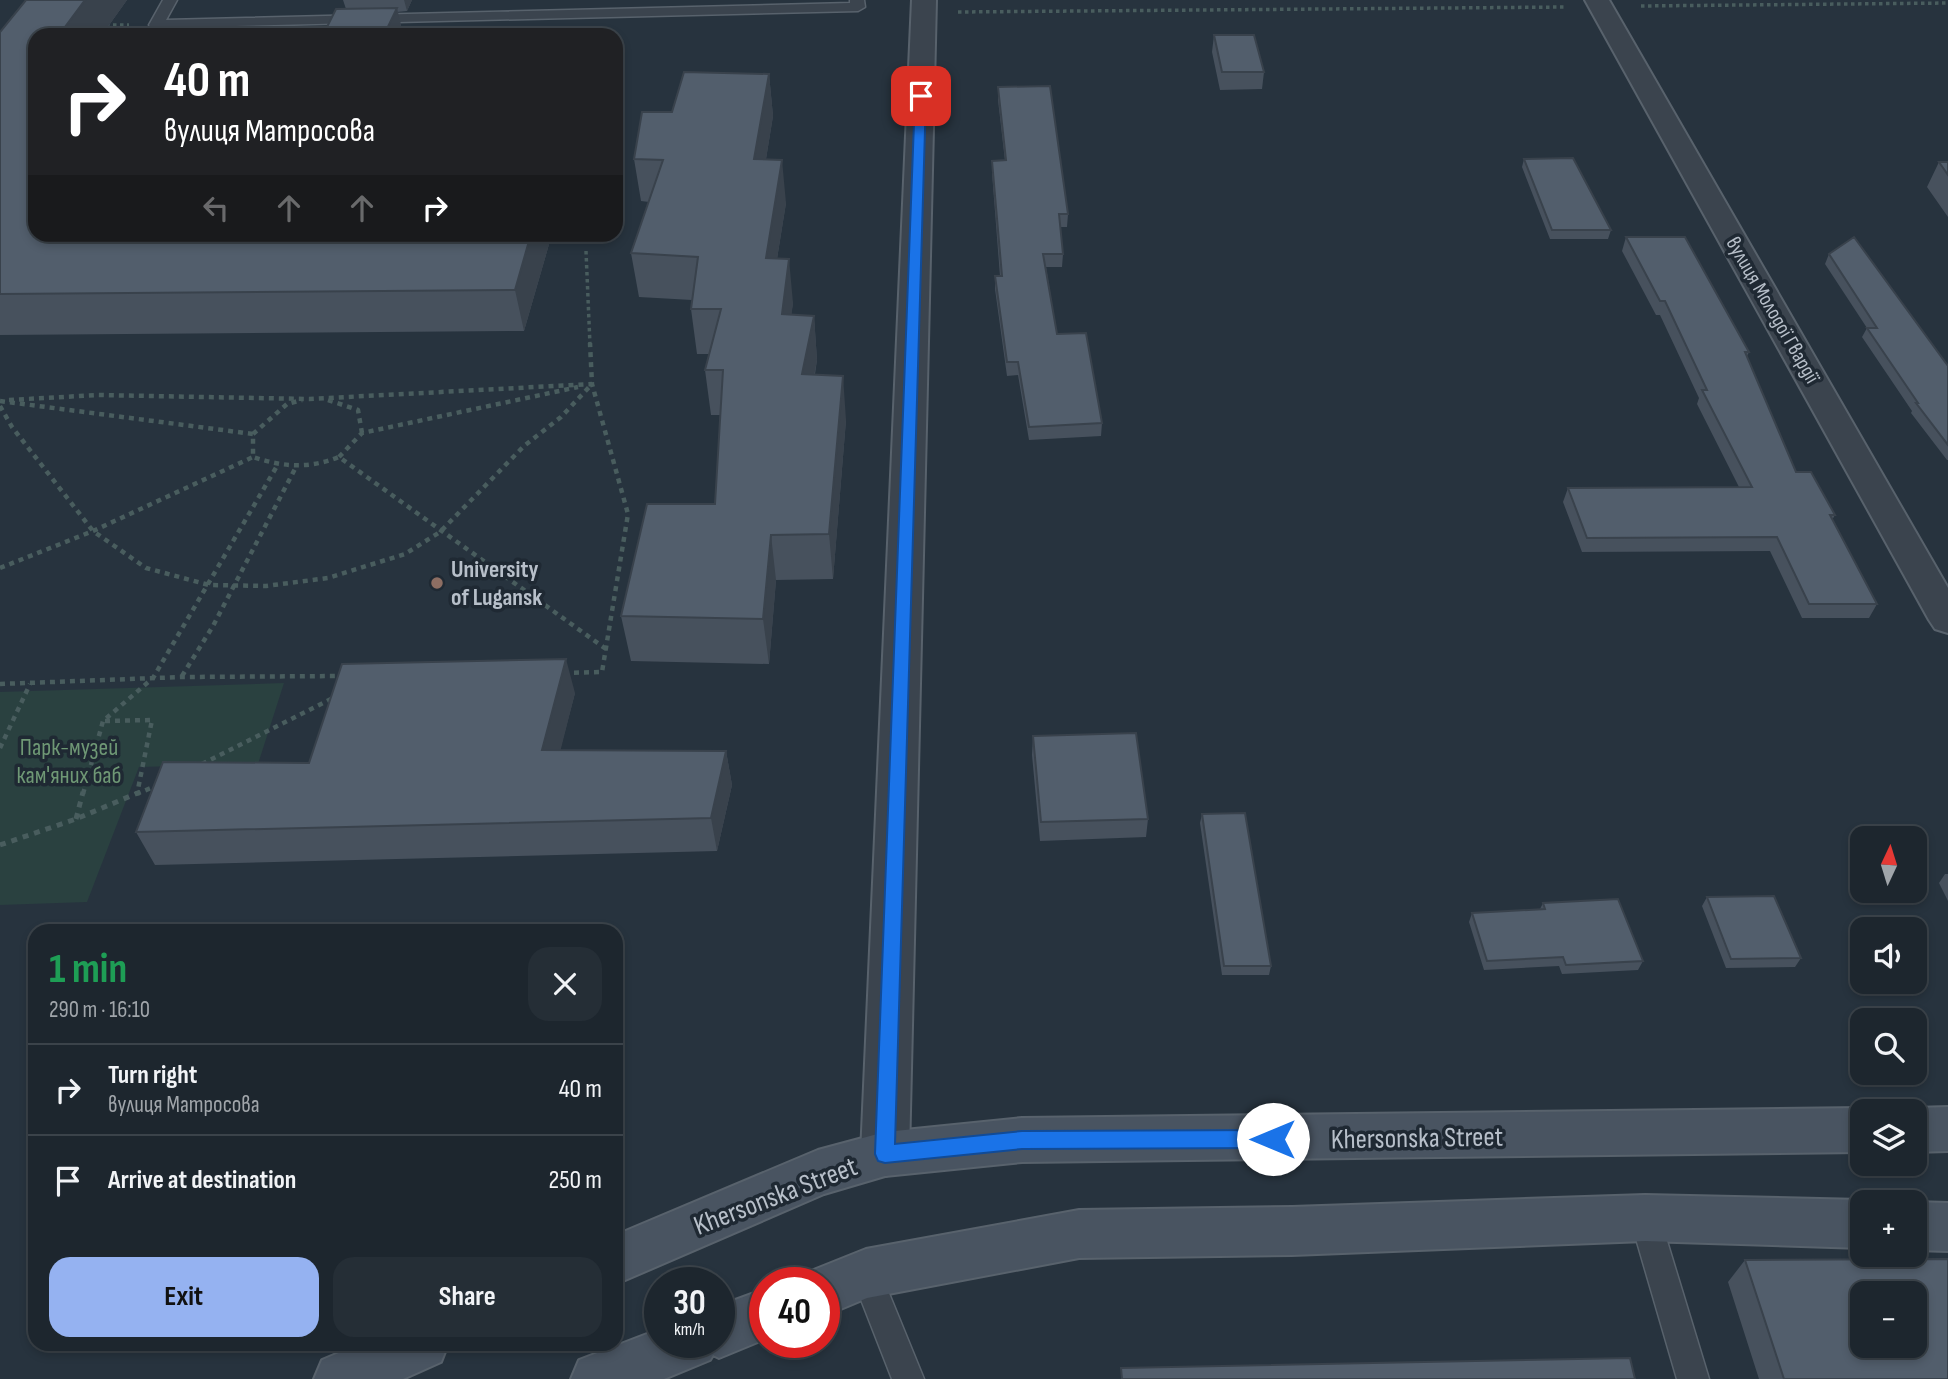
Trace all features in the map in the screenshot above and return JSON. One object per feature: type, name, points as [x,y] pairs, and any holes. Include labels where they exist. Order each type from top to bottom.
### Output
[{"type":"street","name":"вулиця Молодої Гвардії","points":[[1599,3],[1948,620]]},
{"type":"street","points":[[885,1154],[924,6]]},
{"type":"street","points":[[1927,1130],[1948,1129]]},
{"type":"street","name":"Khersonska Street","points":[[623,1257],[818,1172],[885,1154],[1022,1140],[1850,1130]]},
{"type":"street","points":[[845,1283],[1079,1234],[1292,1231],[1645,1218],[1850,1224]]},
{"type":"street","points":[[1927,1226],[1948,1227]]},
{"type":"street","points":[[341,1379],[406,1351]]},
{"type":"street","points":[[598,1379],[651,1358]]},
{"type":"lane","points":[[156,25],[170,0]]},
{"type":"lane","points":[[315,22],[327,0]]},
{"type":"lane","points":[[156,25],[858,8],[857,0]]},
{"type":"lane","points":[[1645,1218],[1693,1379]]},
{"type":"lane","points":[[845,1283],[908,1379]]},
{"type":"path","points":[[924,6],[1247,12],[1599,3],[1948,3]]},
{"type":"path","points":[[104,25],[156,25]]},
{"type":"path","points":[[562,673],[602,672],[628,514],[592,384],[586,251]]},
{"type":"path","points":[[0,400],[98,395],[309,398],[592,384]]},
{"type":"path","points":[[0,568],[93,531],[253,457],[277,466],[321,465],[339,457],[362,433],[592,384]]},
{"type":"path","points":[[0,407],[12,427],[93,531],[146,568],[209,585],[266,586],[328,578],[405,554],[440,532],[524,446],[561,416],[592,384]]},
{"type":"path","points":[[253,457],[253,434],[287,404],[309,398],[335,401],[358,410],[362,433]]},
{"type":"path","points":[[0,400],[253,434]]},
{"type":"path","points":[[339,457],[606,649]]},
{"type":"path","points":[[76,819],[103,721],[153,678],[277,466]]},
{"type":"path","points":[[182,677],[296,467]]},
{"type":"path","points":[[0,684],[182,677],[351,676]]},
{"type":"path","points":[[0,748],[30,684]]},
{"type":"path","points":[[197,766],[341,694]]},
{"type":"path","points":[[103,721],[152,720],[137,796]]},
{"type":"path","points":[[0,845],[137,796],[161,784]]},
{"type":"green space","name":"Парк-музей кам'яних баб","points":[[284,683],[258,764],[139,767],[87,902],[0,905],[0,692]]},
{"type":"building","points":[[26,0],[85,0],[64,28],[28,28],[28,242],[529,242],[515,290],[0,294],[0,32]]},
{"type":"building","points":[[397,8],[387,28],[326,28],[336,9]]},
{"type":"building","points":[[1214,35],[1254,35],[1264,72],[1222,72]]},
{"type":"building","points":[[684,72],[769,74],[754,159],[782,160],[766,258],[789,259],[782,314],[814,316],[802,374],[843,376],[829,534],[771,535],[763,619],[621,616],[647,504],[715,504],[723,370],[705,370],[721,309],[691,309],[698,257],[631,253],[663,160],[634,159],[642,112],[672,112]]},
{"type":"building","points":[[1050,86],[1068,214],[1059,214],[1063,254],[1043,254],[1057,334],[1086,333],[1102,423],[1029,427],[1018,362],[1007,362],[995,276],[1002,276],[992,161],[1006,160],[998,87]]},
{"type":"building","points":[[1573,158],[1611,230],[1552,230],[1524,159]]},
{"type":"building","points":[[1939,162],[1948,162],[1948,175]]},
{"type":"building","points":[[1626,237],[1685,237],[1749,352],[1745,352],[1796,472],[1811,472],[1835,515],[1830,515],[1877,604],[1809,604],[1777,537],[1587,538],[1568,488],[1752,487],[1702,390],[1707,390],[1665,301],[1660,301]]},
{"type":"building","points":[[1854,237],[1948,366],[1948,445],[1916,403],[1867,328],[1877,328],[1829,254]]},
{"type":"building","points":[[566,659],[542,750],[726,751],[711,818],[136,832],[163,762],[309,763],[342,664]]},
{"type":"building","points":[[1136,733],[1148,819],[1041,822],[1033,736]]},
{"type":"building","points":[[1245,813],[1271,966],[1224,966],[1202,814]]},
{"type":"building","points":[[1774,896],[1801,958],[1731,959],[1707,897]]},
{"type":"building","points":[[1618,899],[1643,961],[1566,965],[1563,957],[1487,961],[1472,913],[1545,909],[1543,903]]},
{"type":"building","points":[[1850,1259],[1850,1267],[1927,1267],[1927,1259],[1948,1259],[1948,1379],[1784,1379],[1745,1260]]},
{"type":"building","points":[[1630,1358],[1635,1379],[1122,1379],[1121,1368]]},
{"type":"place","name":"University of Lugansk","points":[[437,583]]},
{"type":"route","points":[[921,96],[885,1154],[1022,1140],[1273,1139]]}]
